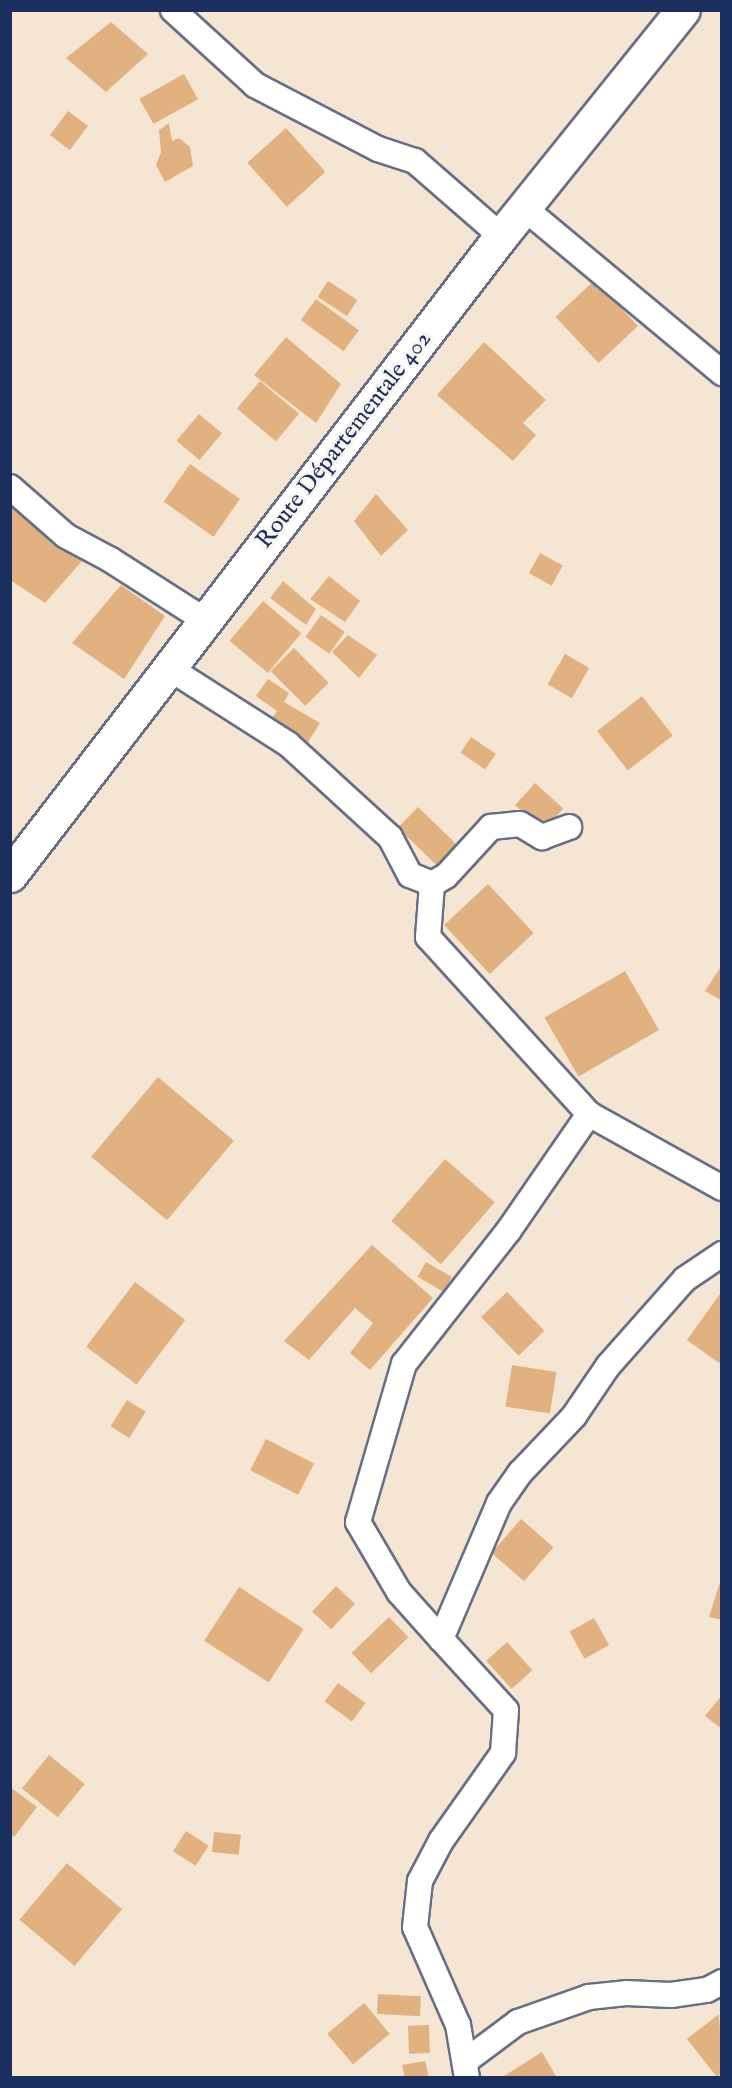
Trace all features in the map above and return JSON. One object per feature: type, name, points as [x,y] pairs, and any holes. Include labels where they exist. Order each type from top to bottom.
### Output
[{"type":"main road","name":"Route Départementale 402","points":[[10,875],[501,236],[683,10]]},
{"type":"street","points":[[172,10],[255,85],[378,148],[416,161],[501,236]]},
{"type":"street","points":[[524,208],[722,373]]},
{"type":"street","points":[[10,487],[66,536],[111,560],[205,620]]},
{"type":"street","points":[[169,668],[288,744],[390,837],[410,875],[432,884]]},
{"type":"street","points":[[432,884],[446,876],[491,827],[520,824],[542,837],[569,827]]},
{"type":"street","points":[[432,884],[428,937],[589,1114],[722,1188]]},
{"type":"street","points":[[467,2069],[458,2025],[416,1927],[420,1881],[441,1841],[503,1753],[506,1710],[399,1592],[358,1522],[404,1364],[509,1230],[589,1114]]},
{"type":"street","points":[[441,1639],[499,1503],[520,1473],[574,1416],[608,1366],[685,1279],[722,1254]]},
{"type":"street","points":[[467,2069],[518,2022],[589,1997],[626,1993],[671,1995],[707,1990],[722,1982]]},
{"type":"building","points":[[111,22],[148,54],[106,92],[66,58]]},
{"type":"building","points":[[184,74],[198,99],[153,124],[139,99]]},
{"type":"building","points":[[68,111],[88,126],[70,150],[50,135]]},
{"type":"building","points":[[169,123],[172,141],[179,138],[190,147],[193,166],[165,182],[156,165],[161,152],[159,130]]},
{"type":"building","points":[[286,128],[325,172],[287,207],[247,163]]},
{"type":"building","points":[[595,280],[638,326],[598,363],[556,317]]},
{"type":"building","points":[[328,281],[357,300],[347,316],[318,297]]},
{"type":"building","points":[[316,299],[359,330],[344,351],[301,320]]},
{"type":"building","points":[[286,337],[341,384],[316,423],[254,375]]},
{"type":"building","points":[[484,342],[546,400],[523,423],[536,435],[513,461],[437,395]]},
{"type":"building","points":[[260,381],[299,414],[276,441],[237,409]]},
{"type":"building","points":[[199,414],[222,433],[199,460],[177,441]]},
{"type":"building","points":[[190,464],[240,499],[214,537],[164,502]]},
{"type":"building","points":[[376,494],[408,530],[381,556],[354,521]]},
{"type":"building","points":[[10,505],[82,561],[45,603],[10,580]]},
{"type":"building","points":[[540,553],[563,566],[552,586],[529,573]]},
{"type":"building","points":[[329,576],[360,601],[345,622],[310,599]]},
{"type":"building","points":[[283,581],[316,609],[306,625],[270,598]]},
{"type":"building","points":[[121,585],[165,616],[124,679],[72,643]]},
{"type":"building","points":[[263,601],[301,633],[268,673],[230,641]]},
{"type":"building","points":[[321,615],[345,632],[329,654],[306,637]]},
{"type":"building","points":[[348,635],[377,655],[359,678],[332,652]]},
{"type":"building","points":[[294,648],[329,683],[305,706],[271,671]]},
{"type":"building","points":[[565,654],[589,668],[572,698],[548,684]]},
{"type":"building","points":[[268,679],[289,693],[284,702],[320,723],[305,747],[268,724],[277,711],[256,696]]},
{"type":"building","points":[[642,696],[673,735],[628,770],[597,731]]},
{"type":"building","points":[[471,737],[496,754],[485,770],[460,753]]},
{"type":"building","points":[[535,783],[563,808],[543,831],[515,805]]},
{"type":"building","points":[[418,807],[465,852],[445,873],[398,828]]},
{"type":"building","points":[[488,884],[534,933],[490,974],[444,925]]},
{"type":"building","points":[[722,965],[722,1001],[705,991]]},
{"type":"building","points":[[625,971],[659,1030],[578,1076],[544,1018]]},
{"type":"building","points":[[158,1077],[234,1141],[167,1220],[91,1157]]},
{"type":"building","points":[[445,1159],[495,1202],[441,1264],[391,1221]]},
{"type":"building","points":[[372,1245],[433,1298],[370,1370],[350,1353],[373,1323],[355,1308],[309,1360],[284,1341]]},
{"type":"building","points":[[426,1262],[452,1277],[443,1292],[418,1277]]},
{"type":"building","points":[[135,1282],[185,1320],[137,1385],[86,1347]]},
{"type":"building","points":[[722,1291],[722,1359],[719,1363],[687,1340]]},
{"type":"building","points":[[507,1292],[545,1331],[519,1356],[481,1317]]},
{"type":"building","points":[[512,1365],[556,1372],[550,1414],[505,1406]]},
{"type":"building","points":[[127,1400],[146,1412],[129,1438],[111,1426]]},
{"type":"building","points":[[266,1439],[314,1464],[298,1495],[250,1470]]},
{"type":"building","points":[[521,1519],[553,1547],[524,1581],[491,1553]]},
{"type":"building","points":[[722,1579],[722,1620],[709,1617]]},
{"type":"building","points":[[336,1586],[355,1604],[331,1629],[312,1612]]},
{"type":"building","points":[[239,1587],[304,1629],[269,1683],[204,1641]]},
{"type":"building","points":[[389,1617],[408,1637],[371,1673],[352,1653]]},
{"type":"building","points":[[594,1618],[609,1645],[585,1659],[570,1632]]},
{"type":"building","points":[[507,1642],[532,1670],[512,1689],[486,1661]]},
{"type":"building","points":[[338,1683],[366,1703],[352,1722],[324,1702]]},
{"type":"building","points":[[722,1695],[722,1729],[705,1716]]},
{"type":"building","points":[[49,1755],[85,1784],[58,1817],[22,1788]]},
{"type":"building","points":[[10,1787],[37,1807],[14,1837],[10,1834]]},
{"type":"building","points":[[186,1831],[209,1846],[196,1866],[173,1851]]},
{"type":"building","points":[[214,1832],[241,1835],[239,1855],[212,1852]]},
{"type":"building","points":[[67,1863],[122,1909],[75,1966],[19,1920]]},
{"type":"building","points":[[378,1994],[421,1996],[420,2016],[377,2014]]},
{"type":"building","points":[[364,2003],[390,2034],[353,2064],[327,2034]]},
{"type":"building","points":[[719,2014],[722,2073],[717,2077],[687,2039]]},
{"type":"building","points":[[429,2025],[430,2053],[409,2054],[408,2026]]},
{"type":"building","points":[[542,2052],[557,2078],[501,2078]]},
{"type":"building","points":[[425,2061],[429,2078],[405,2078],[402,2065]]}]
